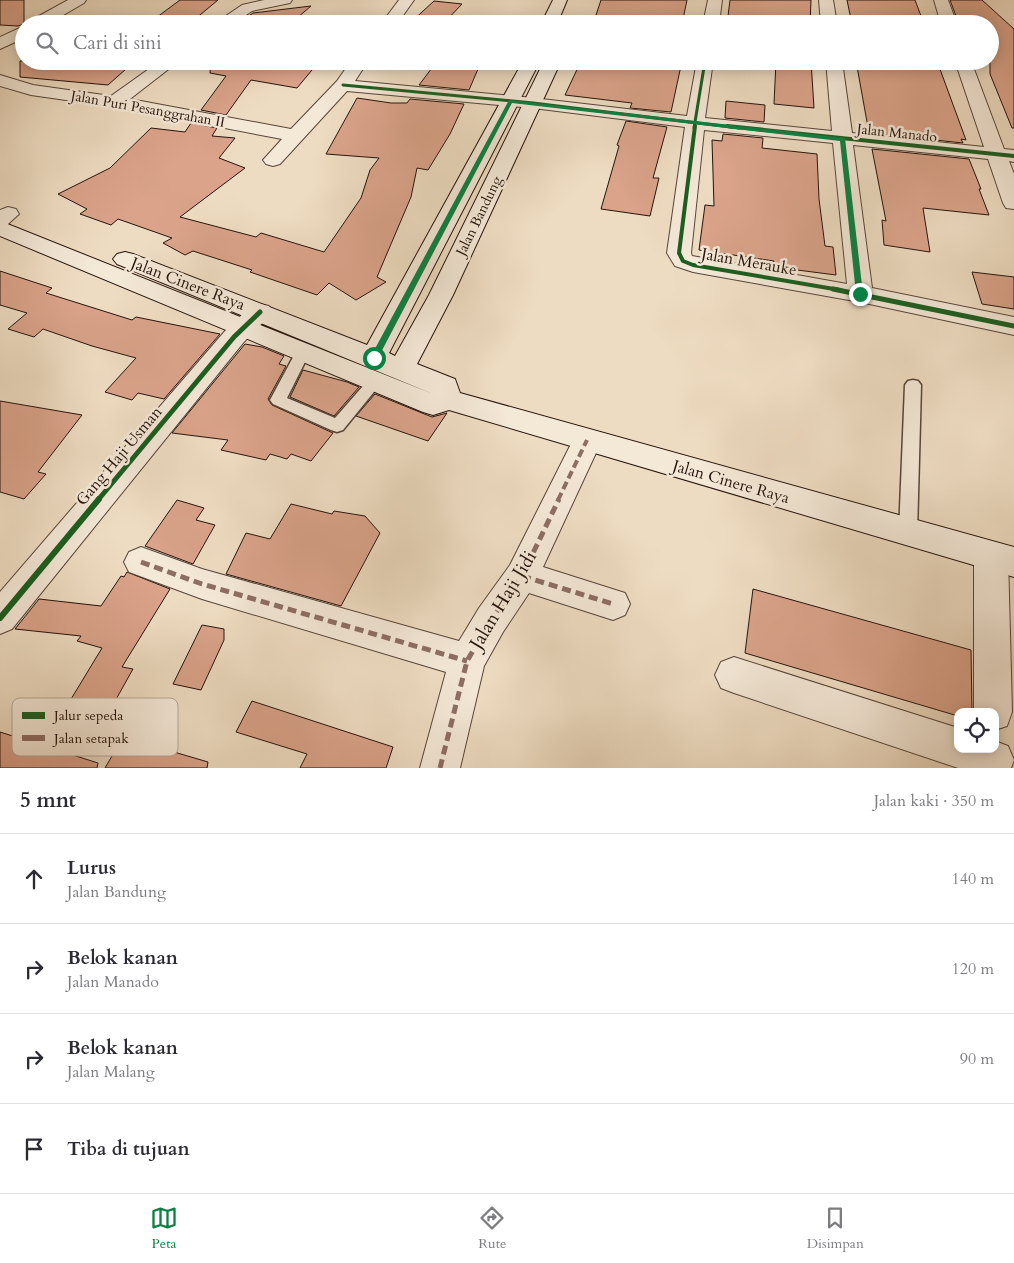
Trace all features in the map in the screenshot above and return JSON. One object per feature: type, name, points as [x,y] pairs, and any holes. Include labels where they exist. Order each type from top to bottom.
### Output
[{"type":"street","points":[[52,15],[79,0]]},
{"type":"street","points":[[236,15],[247,8],[285,0]]},
{"type":"street","points":[[396,15],[407,0]]},
{"type":"street","points":[[553,15],[560,0]]},
{"type":"street","points":[[712,15],[715,0]]},
{"type":"street","points":[[826,0],[828,15]]},
{"type":"street","points":[[941,0],[946,15]]},
{"type":"street","points":[[0,44],[15,36]]},
{"type":"street","points":[[115,102],[159,70]]},
{"type":"street","points":[[273,160],[343,85],[354,70]]},
{"type":"street","name":"Jalan Bandung","points":[[401,368],[441,295],[522,102],[530,70]]},
{"type":"street","name":"Jalan Bandung","points":[[374,370],[522,102],[546,70]]},
{"type":"street","points":[[695,123],[704,70]]},
{"type":"street","points":[[835,70],[860,294],[1014,326]]},
{"type":"street","points":[[967,70],[1006,156],[1014,203]]},
{"type":"street","name":"Jalan Puri Pesanggrahan II","points":[[0,80],[31,90],[115,102],[297,136]]},
{"type":"street","name":"Jalan Manado","points":[[343,85],[522,102],[695,123],[1006,156]]},
{"type":"street","name":"Jalan Merauke","points":[[695,123],[679,253],[683,261],[693,265],[860,294]]},
{"type":"street","name":"Jalan Cinere Raya","points":[[2,218],[374,370],[434,405],[448,400],[1003,559]]},
{"type":"street","name":"Jalan Cinere Raya","points":[[252,320],[303,352],[374,370],[401,368],[445,386],[448,400]]},
{"type":"street","name":"Gang Haji Usman","points":[[0,618],[252,320]]},
{"type":"street","name":"Jalan Haji Jidi","points":[[440,768],[467,661],[491,620],[522,576],[586,440]]},
{"type":"street","points":[[993,708],[1003,559]]},
{"type":"street","points":[[141,562],[202,584],[467,661]]},
{"type":"street","points":[[522,576],[613,604]]},
{"type":"street","points":[[734,675],[980,755]]},
{"type":"lane","points":[[303,352],[278,400],[337,426],[374,370]]},
{"type":"lane","points":[[908,533],[913,385]]},
{"type":"building","points":[[0,0],[24,0],[24,15],[15,15],[15,26],[0,25]]},
{"type":"building","points":[[180,0],[218,0],[200,15],[160,15]]},
{"type":"building","points":[[601,0],[687,0],[684,15],[596,15]]},
{"type":"building","points":[[730,0],[811,0],[810,15],[728,15]]},
{"type":"building","points":[[847,0],[915,0],[921,15],[850,15]]},
{"type":"building","points":[[950,0],[982,0],[999,15],[956,15]]},
{"type":"building","points":[[434,1],[462,4],[452,15],[419,15]]},
{"type":"building","points":[[311,6],[300,15],[250,15],[253,13]]},
{"type":"building","points":[[999,15],[1014,29],[1014,128],[1012,128],[990,70],[999,70]]},
{"type":"building","points":[[20,70],[125,70],[108,85],[20,77]]},
{"type":"building","points":[[210,70],[312,70],[297,88],[251,80],[226,115],[201,110],[226,76],[210,73]]},
{"type":"building","points":[[430,70],[478,70],[469,90],[419,85]]},
{"type":"building","points":[[577,70],[680,70],[671,112],[630,108],[632,103],[565,95]]},
{"type":"building","points":[[776,70],[812,70],[814,108],[774,104]]},
{"type":"building","points":[[858,70],[940,70],[966,140],[961,139],[963,143],[869,133]]},
{"type":"building","points":[[357,98],[391,103],[407,103],[410,99],[464,104],[450,134],[428,170],[417,168],[411,197],[377,277],[386,282],[356,300],[329,283],[317,295],[250,272],[252,270],[193,251],[185,255],[163,243],[172,238],[118,219],[111,225],[80,214],[87,209],[58,194],[110,168],[151,128],[185,132],[191,123],[217,128],[212,136],[235,138],[219,158],[245,168],[180,217],[256,237],[261,233],[324,252],[361,198],[370,170],[379,158],[326,154]]},
{"type":"building","points":[[726,101],[765,105],[764,122],[725,118]]},
{"type":"building","points":[[626,121],[667,127],[653,178],[659,178],[650,216],[601,209],[619,146],[617,145]]},
{"type":"building","points":[[723,134],[763,138],[762,148],[817,154],[819,199],[825,246],[833,247],[836,275],[774,267],[774,261],[699,250],[705,205],[714,206],[712,140],[722,141]]},
{"type":"building","points":[[872,149],[969,159],[989,215],[923,208],[930,252],[884,245],[882,220],[886,221]]},
{"type":"building","points":[[0,271],[52,288],[46,293],[132,320],[136,317],[220,334],[164,399],[138,393],[132,400],[105,392],[136,358],[92,346],[43,329],[34,337],[8,329],[27,313],[0,305]]},
{"type":"building","points":[[972,272],[1014,277],[1014,309],[982,304]]},
{"type":"building","points":[[245,344],[262,347],[284,356],[279,364],[286,366],[268,399],[272,405],[333,433],[311,461],[291,454],[287,459],[270,454],[266,460],[221,450],[228,440],[172,433]]},
{"type":"building","points":[[303,370],[359,387],[334,416],[290,397]]},
{"type":"building","points":[[375,394],[432,417],[447,413],[428,441],[356,416]]},
{"type":"building","points":[[0,401],[82,415],[38,472],[46,474],[24,499],[0,492]]},
{"type":"building","points":[[177,500],[204,508],[196,520],[215,525],[193,564],[145,546]]},
{"type":"building","points":[[291,504],[332,514],[334,511],[365,516],[380,533],[341,606],[226,574],[246,533],[270,539]]},
{"type":"building","points":[[127,572],[170,589],[122,667],[133,669],[117,698],[72,698],[102,648],[77,641],[81,636],[15,629],[39,599],[101,606],[121,576],[124,577]]},
{"type":"building","points":[[753,589],[971,650],[972,708],[954,708],[954,715],[745,653]]},
{"type":"building","points":[[202,625],[224,629],[224,640],[201,690],[173,684]]},
{"type":"building","points":[[252,701],[393,747],[386,768],[300,768],[307,754],[236,732]]},
{"type":"building","points":[[0,732],[12,736],[12,756],[76,756],[98,763],[97,768],[0,768]]},
{"type":"building","points":[[178,753],[208,762],[207,768],[105,768],[112,756],[178,756]]},
{"type":"marked path","points":[[440,768],[467,661],[491,620],[522,576],[587,440]]},
{"type":"marked path","points":[[141,562],[202,584],[467,661]]},
{"type":"marked path","points":[[522,576],[613,604]]},
{"type":"cycle path","points":[[704,70],[679,253],[683,261],[693,265],[860,294],[1014,326]]},
{"type":"cycle path","points":[[343,85],[533,103],[695,123],[1014,156]]},
{"type":"cycle path","points":[[0,618],[234,337],[260,312]]},
{"type":"route","points":[[374,358],[511,101],[533,102],[695,123],[843,139],[860,294]]}]
